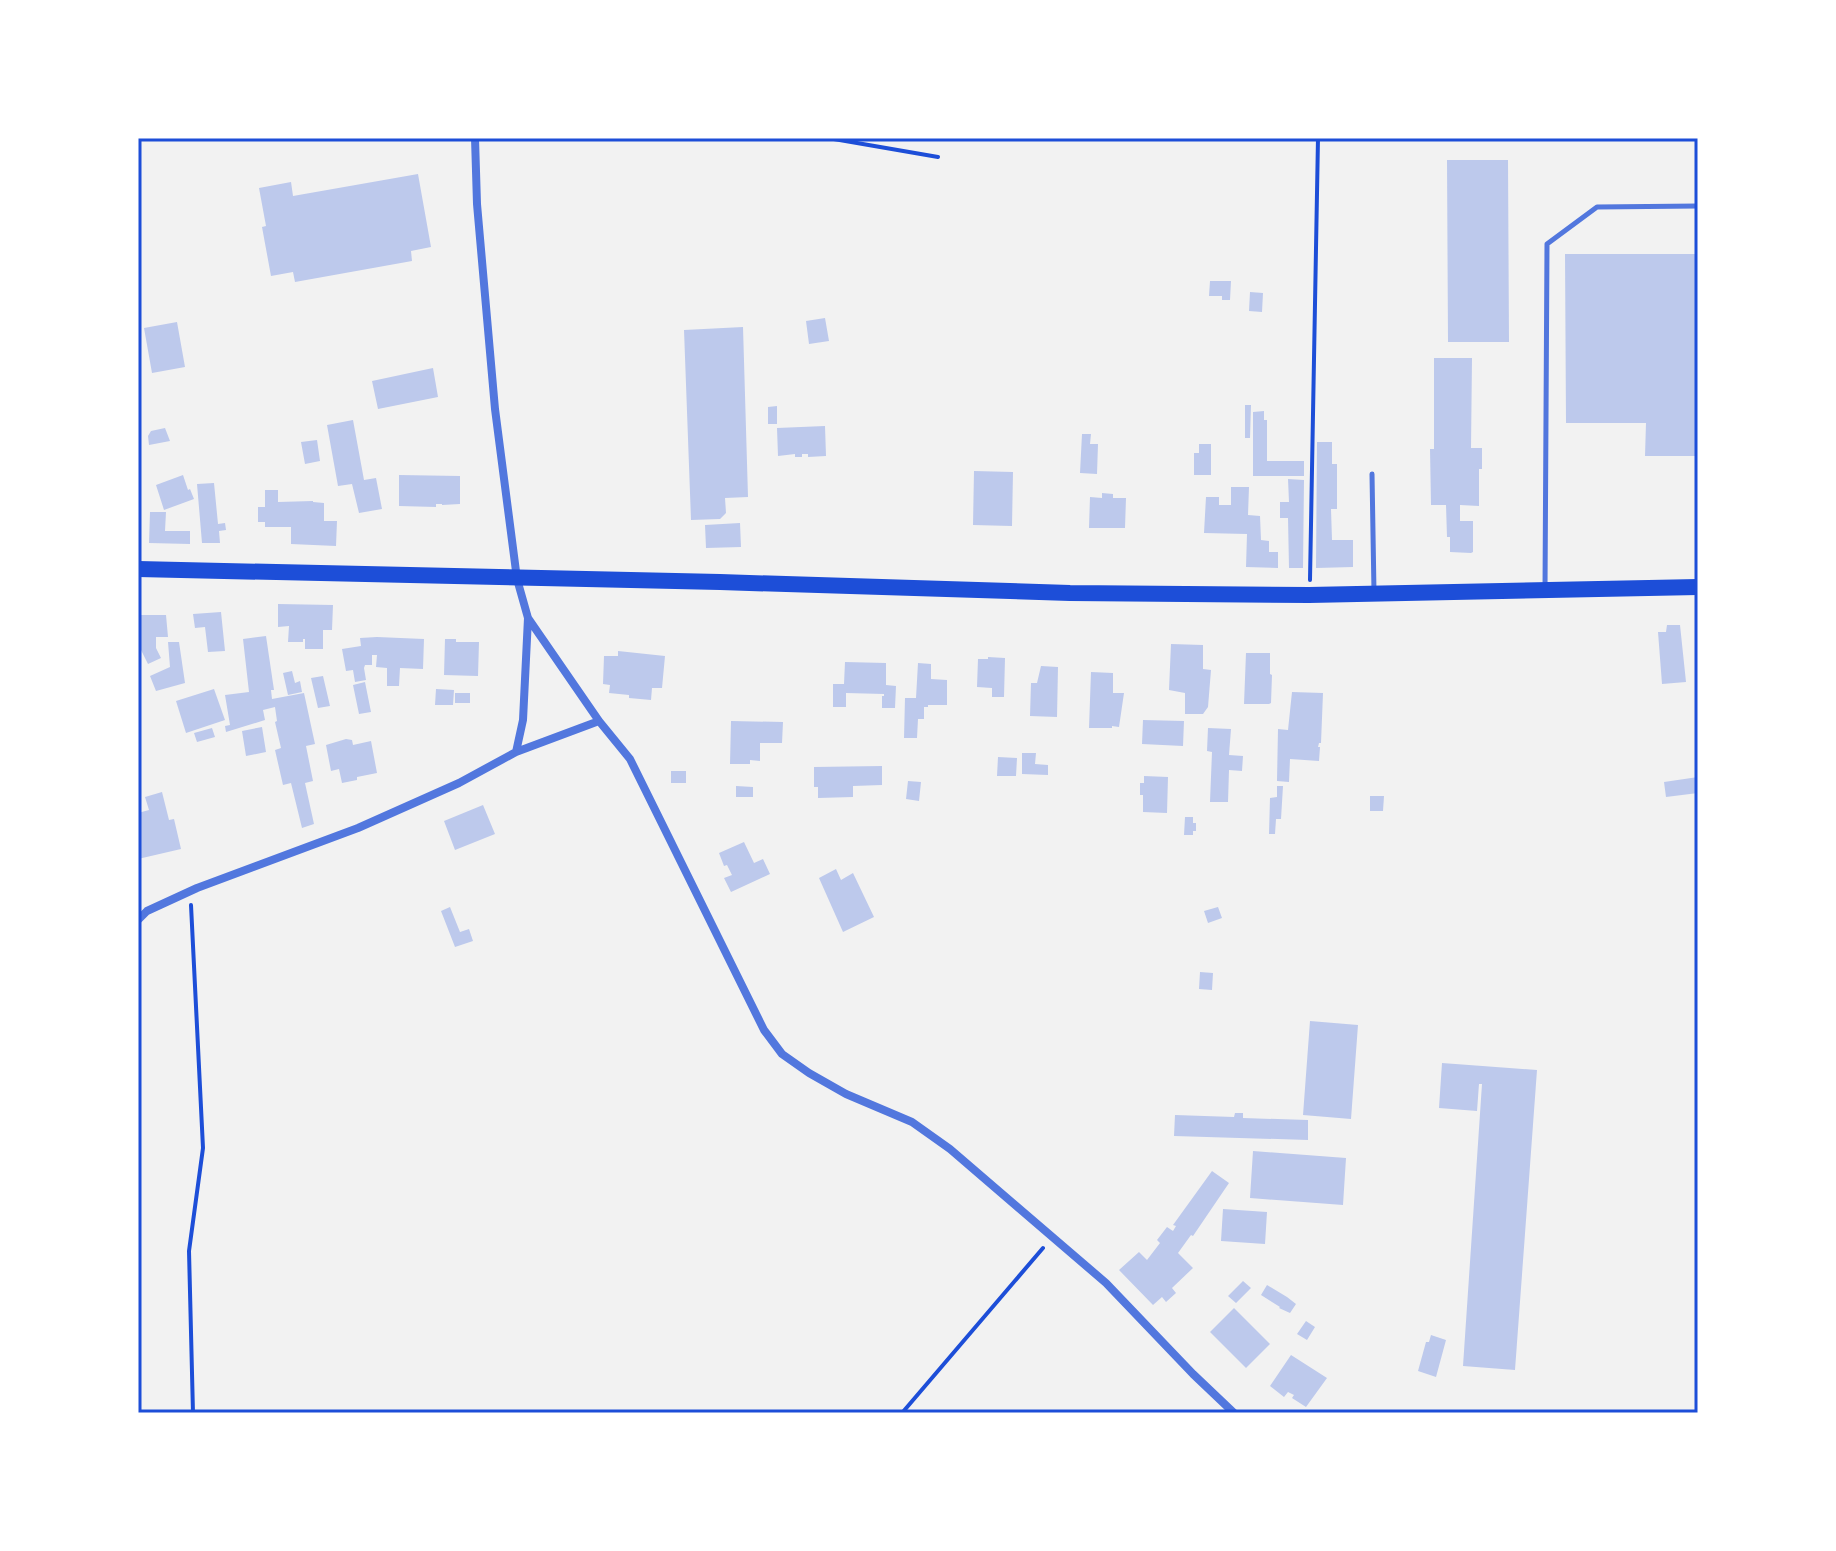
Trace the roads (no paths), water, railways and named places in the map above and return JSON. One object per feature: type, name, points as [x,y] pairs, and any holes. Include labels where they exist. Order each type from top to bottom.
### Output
[{"type":"main road","points":[[138,569],[1070,593],[1309,595],[1698,587]]},
{"type":"street","points":[[475,138],[477,204],[491,364],[517,579],[528,618],[523,720],[516,752]]},
{"type":"street","points":[[528,618],[599,721],[630,759],[764,1030],[782,1054],[846,1094],[912,1122],[950,1149],[1106,1283],[1234,1413]]},
{"type":"street","points":[[138,920],[147,911],[190,891],[358,828],[459,783],[516,752],[599,721]]},
{"type":"lane","points":[[1545,590],[1547,244],[1597,207],[1698,206]]},
{"type":"lane","points":[[1372,474],[1374,593]]}]
